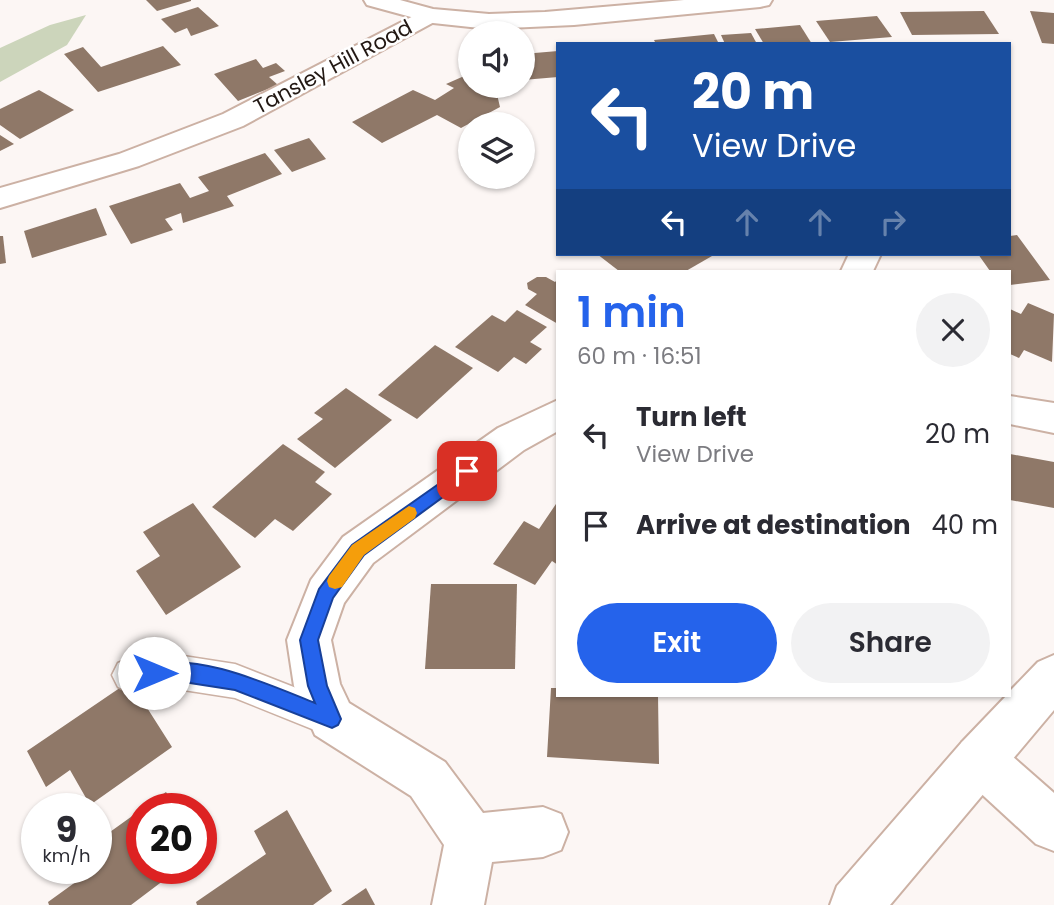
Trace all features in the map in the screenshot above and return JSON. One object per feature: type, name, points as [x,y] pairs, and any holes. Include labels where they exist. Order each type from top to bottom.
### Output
[{"type":"street","points":[[376,0],[427,16]]},
{"type":"street","name":"Tansley Hill Road","points":[[0,198],[83,175],[233,120],[427,16],[477,23],[520,23],[760,0]]},
{"type":"street","points":[[64,148],[83,175]]},
{"type":"street","points":[[1011,410],[1054,418]]},
{"type":"street","points":[[458,905],[471,839],[428,779],[332,719],[317,686],[309,640],[326,594],[358,550],[511,439],[556,415]]},
{"type":"street","points":[[856,905],[979,759],[1054,677]]},
{"type":"street","points":[[979,759],[1054,826]]},
{"type":"street","points":[[471,839],[543,832]]},
{"type":"lane","points":[[130,675],[177,672],[235,681],[332,719]]},
{"type":"green space","points":[[86,15],[67,45],[0,82],[0,48],[50,25]]},
{"type":"building","points":[[146,0],[191,0],[191,1],[157,11]]},
{"type":"building","points":[[198,7],[219,26],[191,36],[187,28],[175,33],[161,19]]},
{"type":"building","points":[[984,11],[999,34],[912,35],[900,12]]},
{"type":"building","points":[[1030,11],[1054,13],[1054,44],[1042,43]]},
{"type":"building","points":[[877,16],[892,37],[830,42],[816,21]]},
{"type":"building","points":[[800,25],[811,42],[763,42],[755,29]]},
{"type":"building","points":[[751,33],[756,42],[724,42],[721,35]]},
{"type":"building","points":[[714,34],[718,42],[655,42],[654,40]]},
{"type":"building","points":[[163,46],[181,65],[98,92],[64,54],[83,47],[101,67]]},
{"type":"building","points":[[556,51],[556,77],[535,79],[535,53]]},
{"type":"building","points":[[256,59],[263,68],[276,63],[285,71],[269,77],[278,85],[238,101],[214,74]]},
{"type":"building","points":[[458,79],[458,98],[498,98],[500,107],[491,112],[458,112],[458,126],[437,115],[382,143],[352,122],[413,90],[435,100],[454,88],[446,84]]},
{"type":"building","points":[[39,90],[74,110],[20,139],[0,125],[0,109]]},
{"type":"building","points":[[0,135],[14,144],[0,151]]},
{"type":"building","points":[[309,138],[326,159],[292,172],[274,150]]},
{"type":"building","points":[[265,153],[282,174],[227,196],[234,206],[183,223],[181,213],[165,219],[173,230],[131,244],[109,206],[180,183],[190,198],[209,191],[198,177]]},
{"type":"building","points":[[96,208],[107,235],[32,258],[24,231]]},
{"type":"building","points":[[1017,235],[1050,280],[1011,285],[1011,270],[989,270],[979,256],[1011,256],[1011,236]]},
{"type":"building","points":[[0,236],[3,236],[6,263],[0,264]]},
{"type":"building","points":[[600,256],[712,256],[688,270],[618,270]]},
{"type":"building","points":[[537,277],[556,281],[556,323],[525,305],[537,294],[528,289],[527,283]]},
{"type":"building","points":[[1028,303],[1054,314],[1052,362],[1024,350],[1019,358],[1011,354],[1011,309],[1021,314]]},
{"type":"building","points":[[517,310],[547,327],[530,342],[542,349],[526,364],[514,357],[498,372],[455,347],[492,315],[505,322]]},
{"type":"building","points":[[435,345],[473,368],[417,419],[378,395]]},
{"type":"building","points":[[346,388],[392,420],[335,468],[297,439],[323,419],[314,413]]},
{"type":"building","points":[[283,444],[325,472],[315,482],[332,494],[293,531],[275,519],[255,538],[212,507]]},
{"type":"building","points":[[1011,454],[1054,462],[1054,508],[1011,500]]},
{"type":"building","points":[[193,503],[241,567],[166,615],[136,571],[160,556],[143,532]]},
{"type":"building","points":[[556,504],[556,564],[552,561],[535,585],[493,564],[524,521],[539,529]]},
{"type":"building","points":[[431,584],[517,584],[515,669],[425,669]]},
{"type":"building","points":[[130,681],[172,747],[107,793],[83,793],[70,770],[46,787],[27,751]]},
{"type":"building","points":[[551,688],[556,688],[556,697],[658,697],[659,764],[547,757]]},
{"type":"building","points":[[287,810],[332,891],[313,905],[197,905],[196,902],[266,854],[254,831]]},
{"type":"building","points":[[126,820],[126,884],[159,884],[131,905],[49,905],[48,902],[73,884],[112,884],[112,831]]},
{"type":"building","points":[[366,888],[375,905],[341,905]]},
{"type":"slow traffic","points":[[335,581],[358,550],[409,513]]},
{"type":"route","points":[[154,673],[177,672],[235,681],[332,719],[317,686],[309,640],[326,594],[358,550],[467,471]]}]
